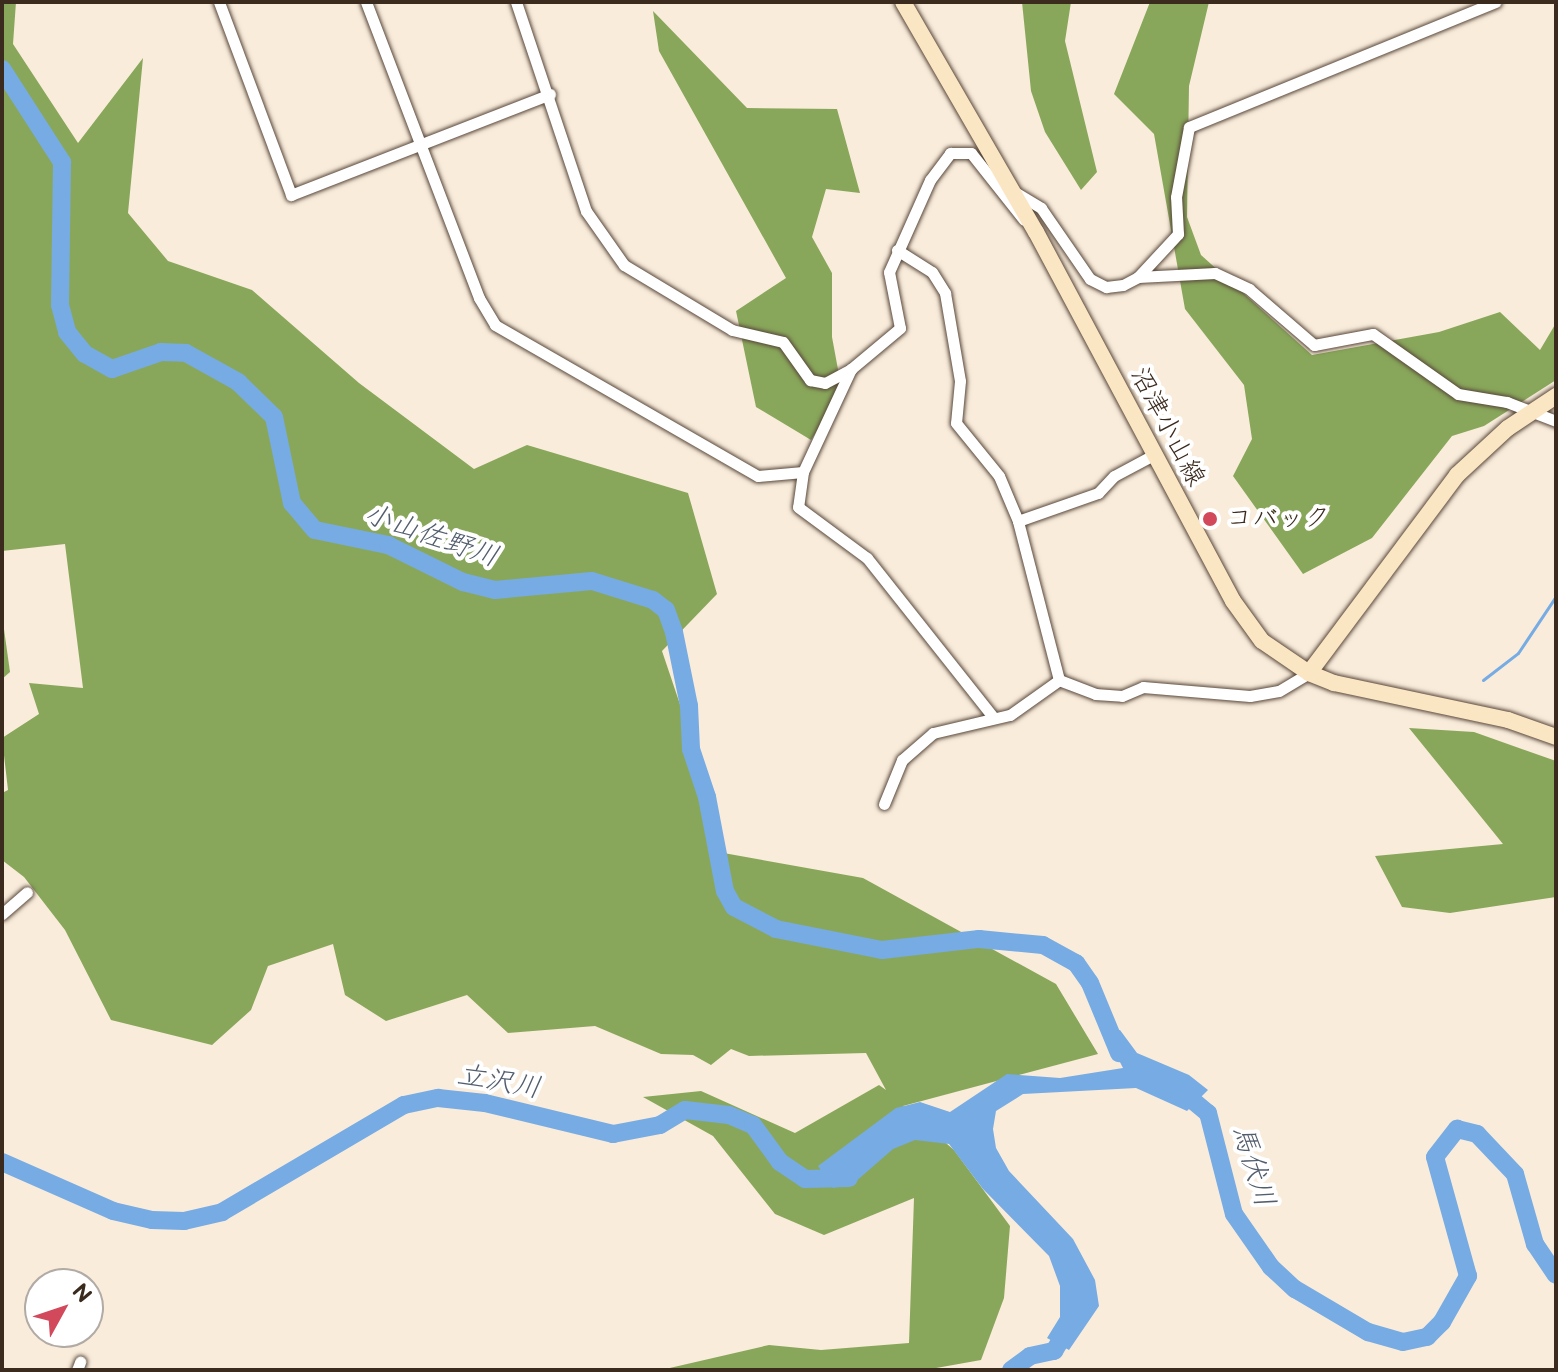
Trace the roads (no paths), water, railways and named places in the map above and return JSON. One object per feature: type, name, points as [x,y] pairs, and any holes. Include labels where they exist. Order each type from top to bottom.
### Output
[{"type":"main road","name":"沼津小山線","points":[[903,2],[1036,232],[1250,627],[1309,673],[1508,720],[1556,737]]},
{"type":"main road","points":[[1309,673],[1424,512],[1457,475],[1529,413],[1556,396]]},
{"type":"street","points":[[219,2],[291,195],[550,94]]},
{"type":"street","points":[[366,2],[479,298],[495,325],[732,465],[758,476],[803,472]]},
{"type":"street","points":[[516,2],[550,94],[586,211],[624,265],[746,337],[783,342],[810,380],[825,383],[851,369],[900,328],[889,272],[941,161],[960,149],[971,153],[1004,200],[1036,232]]},
{"type":"street","points":[[1012,191],[1041,208],[1090,279],[1117,287],[1138,277],[1178,234],[1176,197],[1189,127],[1495,2]]},
{"type":"street","points":[[897,250],[932,272],[945,293],[960,381],[956,423],[999,476],[1018,521],[1059,680]]},
{"type":"street","points":[[1138,277],[1215,273],[1249,289],[1314,345],[1373,334],[1443,386],[1507,402],[1556,421]]},
{"type":"street","points":[[851,369],[803,472],[806,481],[798,507],[867,558],[993,717]]},
{"type":"street","points":[[1018,521],[1098,493],[1114,476],[1155,454]]},
{"type":"street","points":[[1059,680],[1095,694],[1122,696],[1143,687],[1250,696],[1296,684],[1309,673]]},
{"type":"street","points":[[884,804],[909,750],[933,733],[1010,715],[1059,680]]},
{"type":"street","points":[[2,914],[27,892]]},
{"type":"water","points":[[1120,1030],[1137,1053],[1189,1075],[1208,1090],[1187,1111],[1136,1088],[1023,1094],[996,1111],[993,1129],[996,1148],[1009,1171],[1073,1239],[1095,1280],[1099,1306],[1069,1350],[1047,1338],[1060,1317],[1060,1286],[1049,1256],[983,1189],[949,1144],[915,1140],[893,1149],[854,1183],[833,1188],[818,1166],[896,1108],[920,1102],[950,1112],[1007,1074],[1060,1078],[1123,1068],[1105,1033]]},
{"type":"waterway","name":"小山佐野川","points":[[2,69],[62,162],[60,305],[67,332],[85,354],[112,369],[161,352],[186,353],[238,382],[274,417],[292,503],[315,530],[388,545],[463,582],[495,590],[592,581],[653,600],[666,610],[674,632],[689,706],[691,749],[707,797],[725,891],[734,907],[776,929],[882,950],[979,939],[1043,945],[1076,963],[1090,983],[1119,1053]]},
{"type":"waterway","points":[[1483,680],[1518,653],[1556,596]]},
{"type":"waterway","name":"馬伏川","points":[[1179,1089],[1208,1113],[1234,1214],[1271,1267],[1295,1289],[1368,1332],[1403,1342],[1427,1337],[1442,1322],[1468,1276],[1435,1157],[1457,1129],[1477,1134],[1515,1174],[1535,1244],[1556,1275]]},
{"type":"waterway","name":"立沢川","points":[[2,1162],[113,1211],[152,1220],[184,1221],[222,1212],[404,1105],[438,1098],[485,1103],[613,1134],[660,1125],[685,1110],[729,1115],[753,1125],[780,1162],[805,1179],[849,1178]]},
{"type":"waterway","name":"馬伏川","points":[[1011,1370],[1030,1356],[1054,1351],[1070,1325]]},
{"type":"place","name":"コバック","points":[[1210,519]]}]
